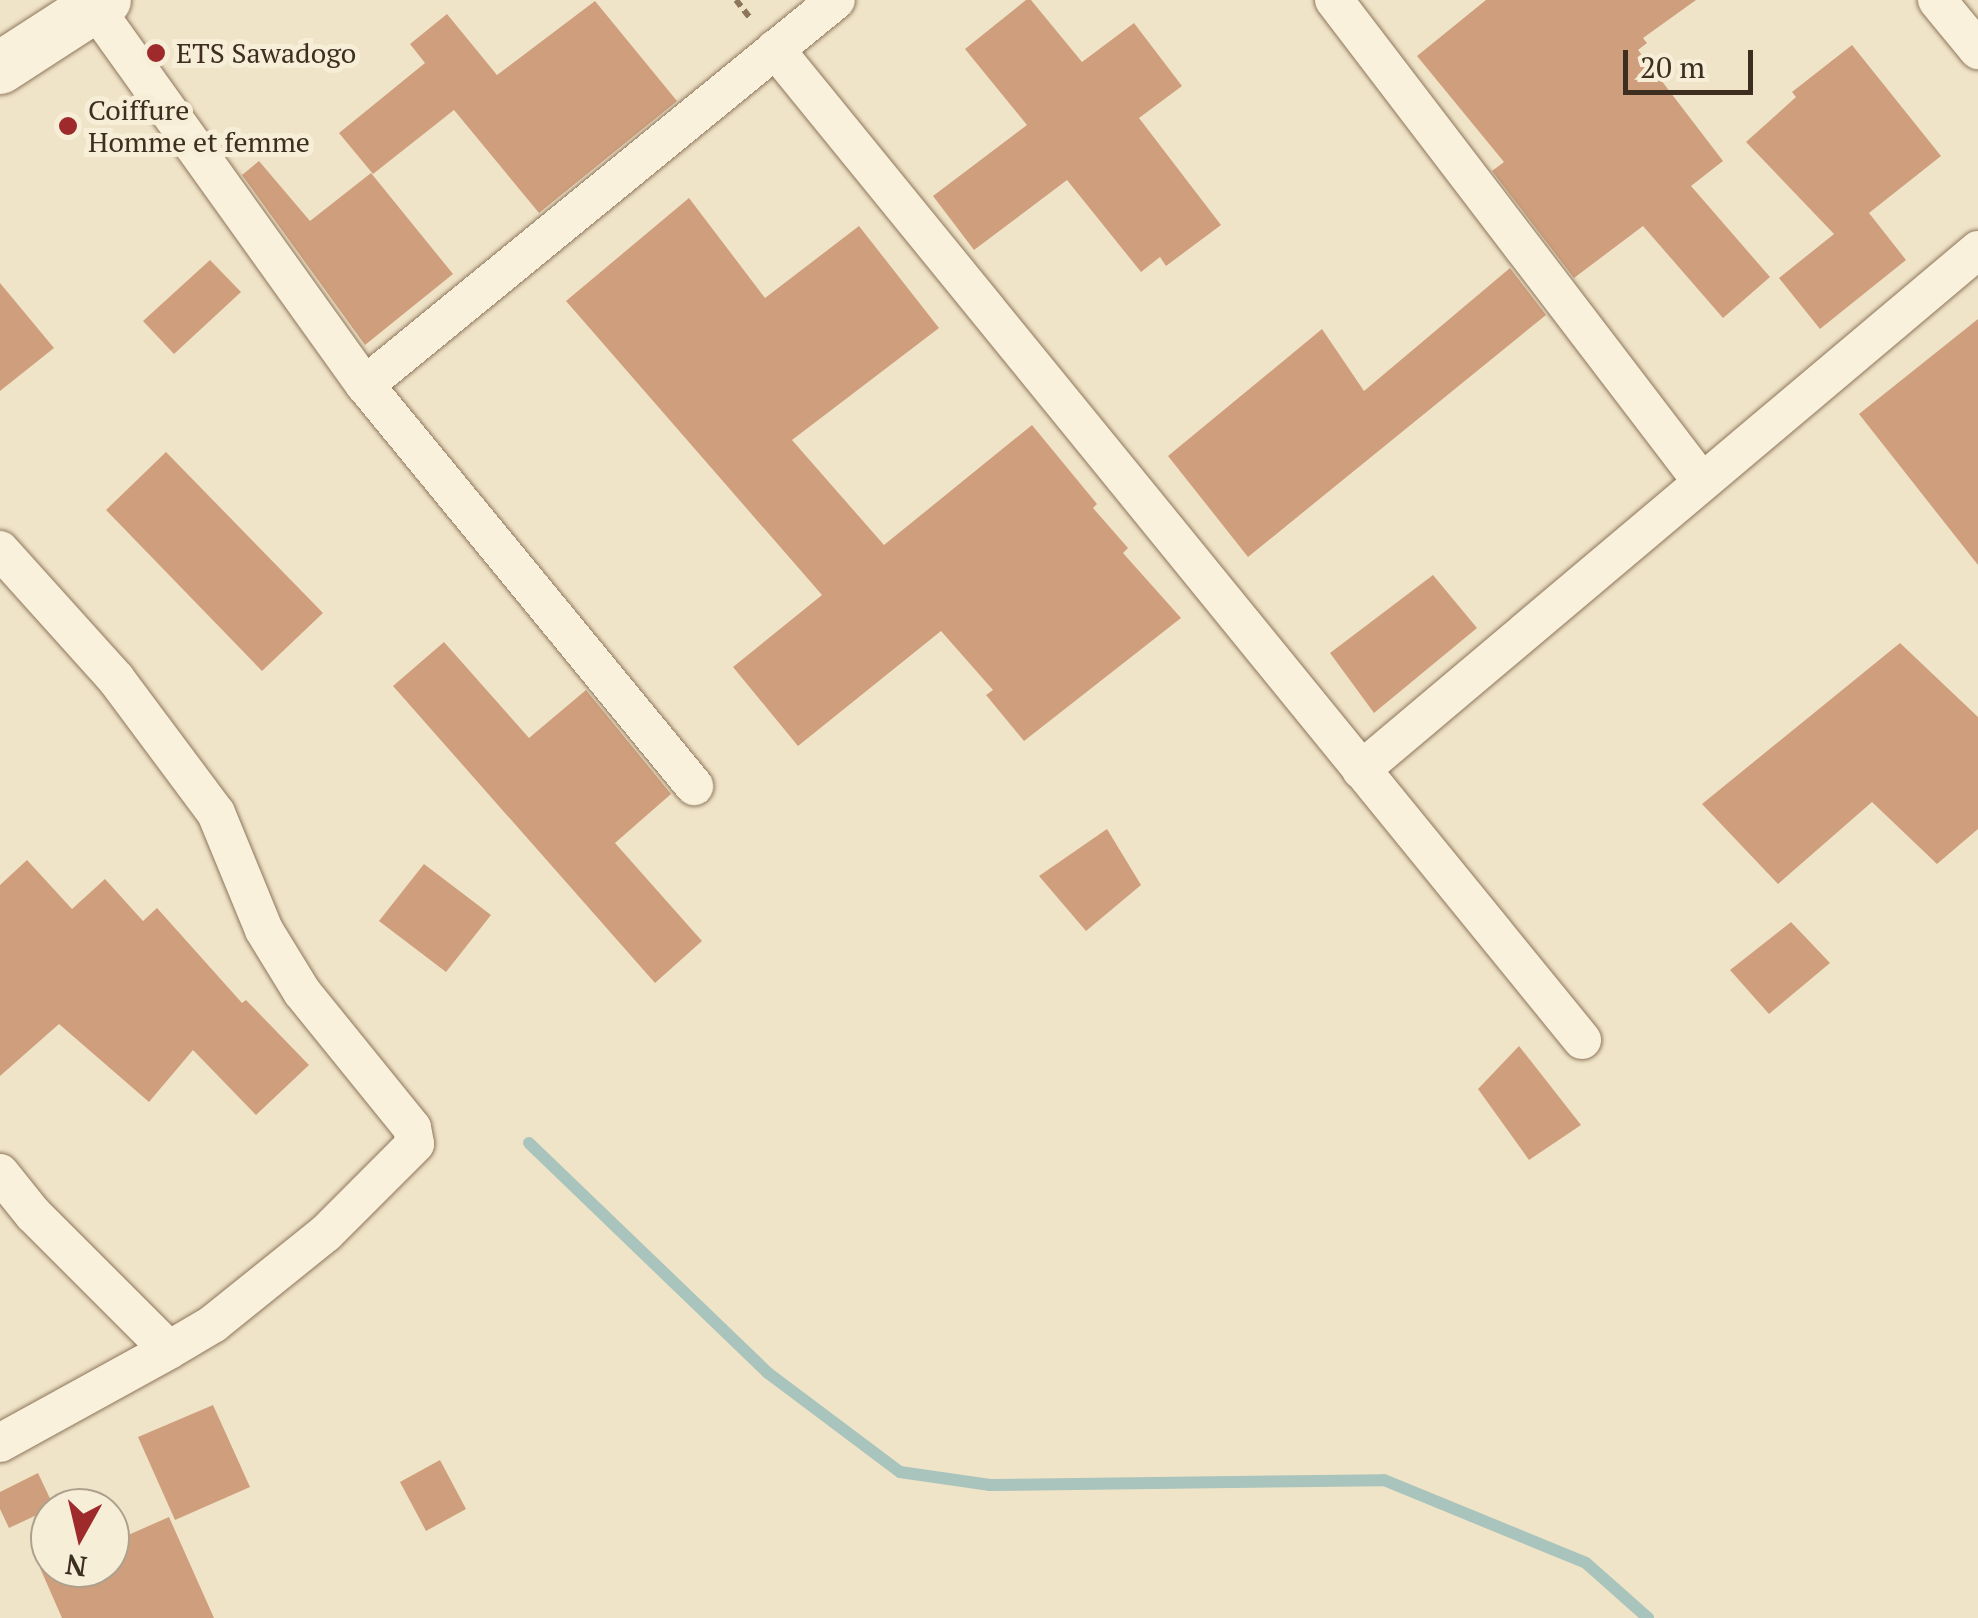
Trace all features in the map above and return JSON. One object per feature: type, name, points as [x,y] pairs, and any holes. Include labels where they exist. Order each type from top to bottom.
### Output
[{"type":"main road","points":[[0,68],[100,4]]},
{"type":"street","points":[[366,385],[836,0]]},
{"type":"street","points":[[1334,0],[1702,482]]},
{"type":"street","points":[[1937,0],[1978,50]]},
{"type":"street","points":[[100,4],[366,385],[694,786]]},
{"type":"street","points":[[775,50],[1582,1040]]},
{"type":"street","points":[[1361,770],[1978,250]]},
{"type":"street","points":[[0,550],[116,679],[216,813],[264,930],[302,992],[412,1128],[415,1144],[326,1233],[213,1324],[0,1443]]},
{"type":"street","points":[[0,1173],[33,1214],[169,1350]]},
{"type":"building","points":[[1031,0],[1082,62],[1134,23],[1182,86],[1139,118],[1221,225],[1166,266],[1160,257],[1141,272],[1067,180],[974,250],[933,196],[1027,125],[965,49]]},
{"type":"building","points":[[1486,0],[1696,0],[1643,38],[1647,43],[1638,50],[1723,161],[1691,186],[1770,277],[1723,318],[1643,226],[1574,278],[1492,171],[1504,162],[1417,56]]},
{"type":"building","points":[[595,1],[677,101],[539,213],[454,110],[373,174],[339,133],[425,63],[410,44],[447,14],[497,75]]},
{"type":"building","points":[[1852,45],[1941,156],[1869,213],[1906,260],[1820,329],[1779,278],[1834,234],[1746,142],[1796,97],[1792,92]]},
{"type":"building","points":[[259,161],[310,221],[371,173],[453,274],[365,345],[242,175]]},
{"type":"building","points":[[689,198],[765,298],[859,226],[939,328],[792,440],[884,545],[1032,425],[1097,504],[1093,508],[1128,548],[1123,553],[1181,618],[1024,741],[986,695],[993,690],[941,631],[798,746],[733,667],[822,595],[566,301]]},
{"type":"building","points":[[210,260],[241,292],[174,354],[143,321]]},
{"type":"building","points":[[1510,268],[1546,315],[1248,557],[1168,456],[1322,329],[1364,391]]},
{"type":"building","points":[[0,283],[54,348],[0,391]]},
{"type":"building","points":[[1978,319],[1978,565],[1859,414]]},
{"type":"building","points":[[166,452],[323,613],[262,671],[106,510]]},
{"type":"building","points":[[1433,575],[1477,628],[1374,713],[1330,653]]},
{"type":"building","points":[[444,642],[529,738],[586,690],[671,794],[615,843],[702,941],[655,983],[393,686]]},
{"type":"building","points":[[1900,643],[1978,717],[1978,829],[1937,864],[1872,802],[1778,884],[1702,804]]},
{"type":"building","points":[[1107,829],[1141,885],[1086,931],[1039,876]]},
{"type":"building","points":[[27,860],[72,909],[105,879],[143,921],[157,908],[242,1003],[246,1000],[309,1065],[256,1115],[193,1050],[149,1102],[59,1024],[0,1076],[0,885]]},
{"type":"building","points":[[424,864],[491,915],[446,972],[379,921]]},
{"type":"building","points":[[1791,922],[1830,963],[1769,1014],[1730,970]]},
{"type":"building","points":[[1519,1046],[1581,1125],[1529,1160],[1478,1089]]},
{"type":"building","points":[[213,1405],[250,1487],[175,1520],[138,1437]]},
{"type":"building","points":[[440,1460],[466,1509],[426,1531],[400,1482]]},
{"type":"building","points":[[38,1473],[45,1488],[30,1488],[30,1518],[9,1528],[0,1509],[0,1492]]},
{"type":"building","points":[[169,1517],[214,1618],[62,1618],[49,1588],[130,1588],[130,1534]]},
{"type":"waterway","points":[[529,1143],[768,1373],[900,1472],[990,1485],[1384,1480],[1586,1563],[1648,1618]]},
{"type":"place","name":"ETS Sawadogo","points":[[156,53]]},
{"type":"place","name":"Coiffure Homme et femme","points":[[68,126]]}]
